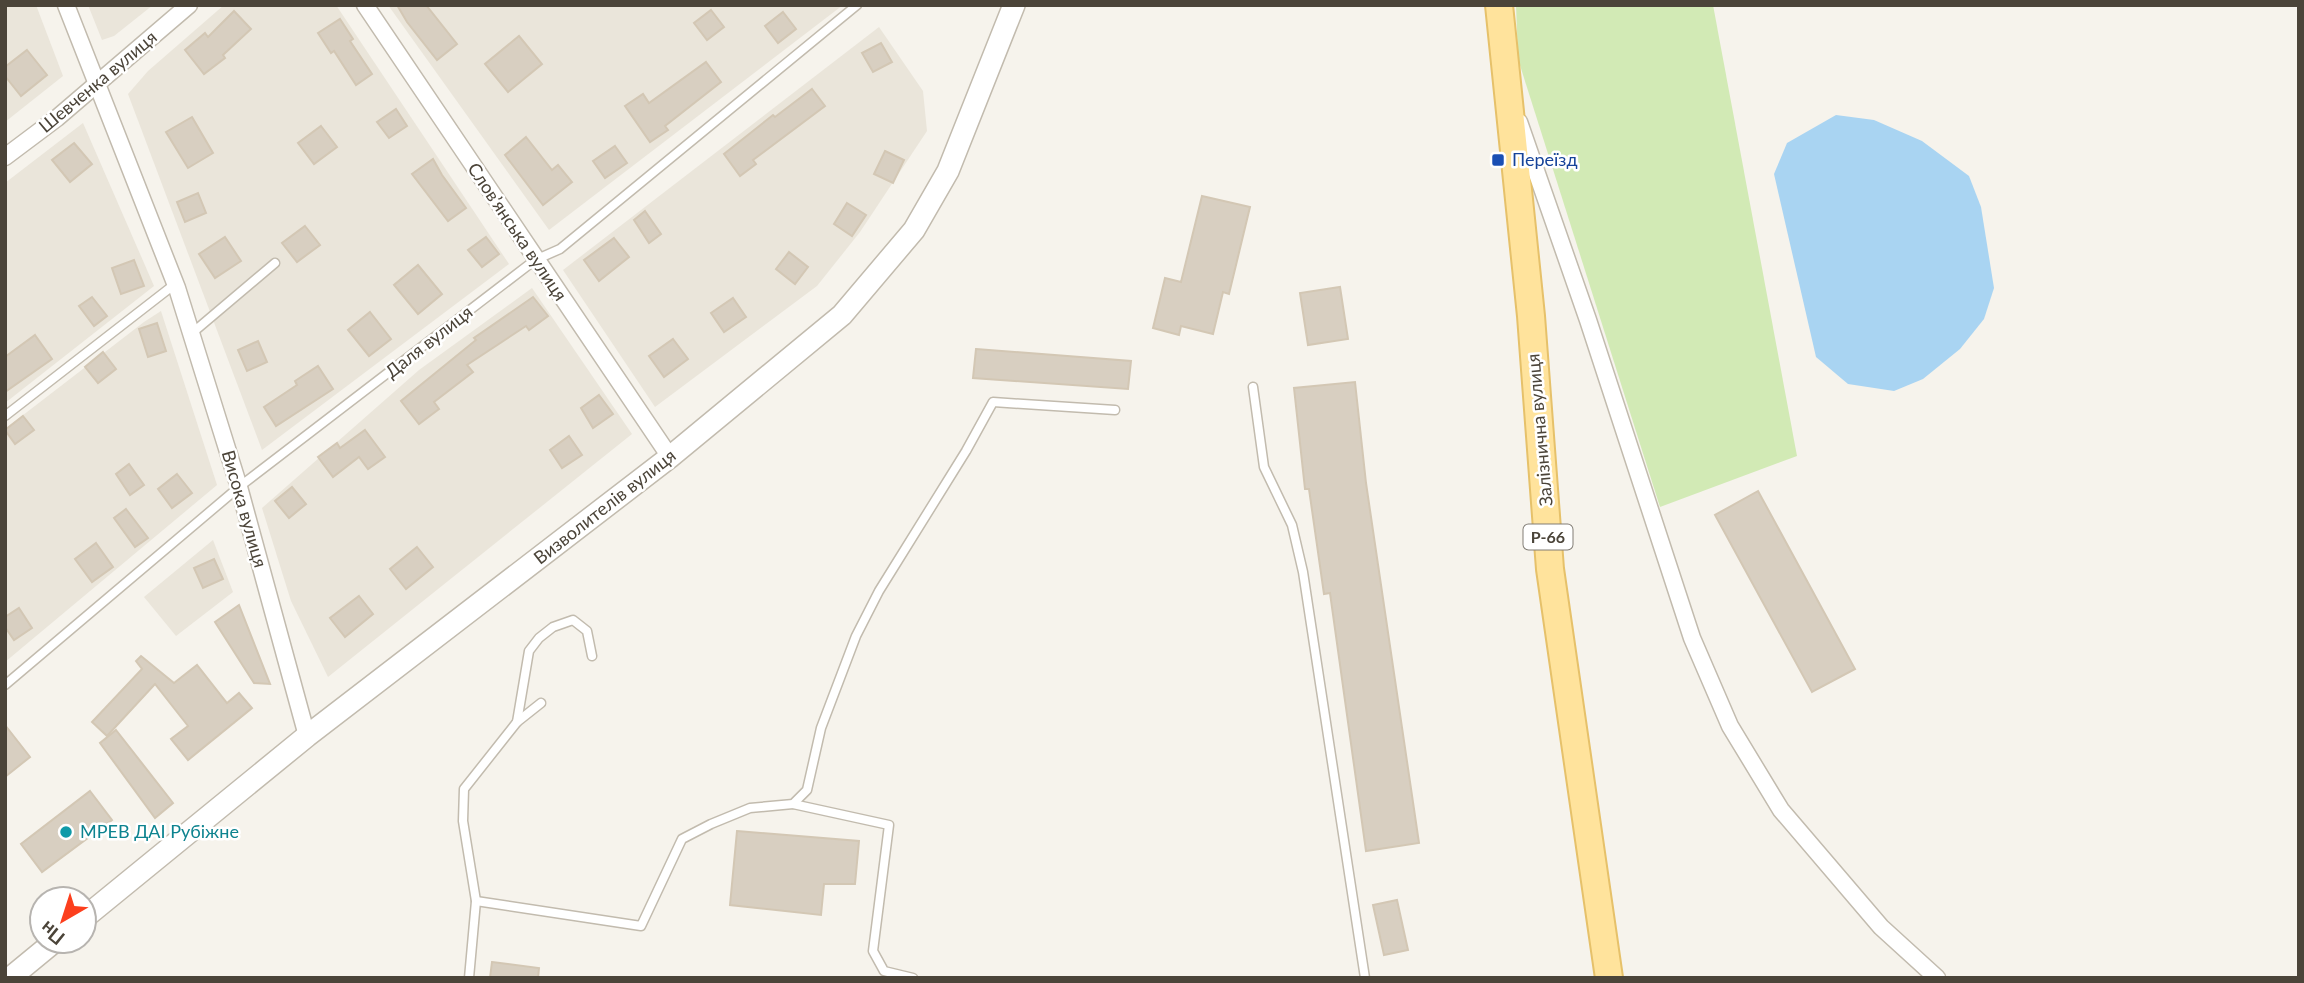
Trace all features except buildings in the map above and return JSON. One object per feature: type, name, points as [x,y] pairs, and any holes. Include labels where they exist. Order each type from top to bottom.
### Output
[{"type":"main road","name":"Залізнична вулиця","points":[[1499,5],[1531,316],[1550,569],[1609,978]]},
{"type":"street","name":"Висока вулиця","points":[[65,5],[175,285],[240,487],[307,736]]},
{"type":"street","name":"Шевченка вулиця","points":[[5,158],[189,5]]},
{"type":"street","name":"Слов’янська вулиця","points":[[365,5],[670,457]]},
{"type":"street","name":"Визволителів вулиця","points":[[98,907],[307,736],[670,457],[842,315],[914,230],[948,171],[1014,5]]},
{"type":"street","points":[[1509,93],[1588,320],[1692,638],[1730,726],[1781,810],[1881,927],[1937,978]]},
{"type":"street","points":[[10,978],[38,955]]},
{"type":"lane","name":"Даля вулиця","points":[[5,685],[240,487],[535,260],[560,249],[857,5]]},
{"type":"lane","points":[[191,334],[275,263]]},
{"type":"lane","points":[[5,416],[175,285]]},
{"type":"lane","points":[[1254,387],[1264,467],[1292,525],[1303,572],[1366,978]]},
{"type":"lane","points":[[793,804],[807,790],[821,728],[867,613],[905,547],[966,452],[993,402],[1115,410]]},
{"type":"lane","points":[[517,722],[529,650],[539,638],[553,627],[573,620],[587,631],[592,656]]},
{"type":"lane","points":[[469,978],[476,901],[463,821],[464,789],[517,722],[541,703]]},
{"type":"lane","points":[[476,901],[641,926],[682,839],[750,808],[793,804],[889,825],[873,950],[884,971],[913,978]]},
{"type":"shaded area","points":[[5,5],[36,5],[63,76],[5,122]]},
{"type":"shaded area","points":[[88,5],[153,5],[114,36],[102,40]]},
{"type":"shaded area","points":[[224,5],[336,5],[509,264],[262,450],[128,94],[148,71]]},
{"type":"shaded area","points":[[388,5],[843,5],[549,230]]},
{"type":"shaded area","points":[[879,27],[923,91],[927,131],[860,232],[817,286],[655,407],[563,270]]},
{"type":"shaded area","points":[[83,123],[154,286],[5,403],[5,183]]},
{"type":"shaded area","points":[[532,288],[632,434],[328,677],[291,601],[262,508],[419,370]]},
{"type":"shaded area","points":[[161,311],[217,485],[5,662],[5,429]]},
{"type":"shaded area","points":[[213,540],[233,592],[176,636],[144,597]]},
{"type":"green space","points":[[1516,5],[1713,5],[1797,456],[1660,507],[1518,59]]},
{"type":"water","points":[[1836,115],[1874,120],[1922,141],[1969,176],[1981,207],[1994,288],[1984,319],[1960,349],[1923,379],[1894,391],[1848,384],[1816,357],[1774,174],[1787,143]]},
{"type":"place","name":"Переїзд","points":[[1498,160]]},
{"type":"place","name":"МРЕВ ДАІ Рубіжне","points":[[66,832]]}]
